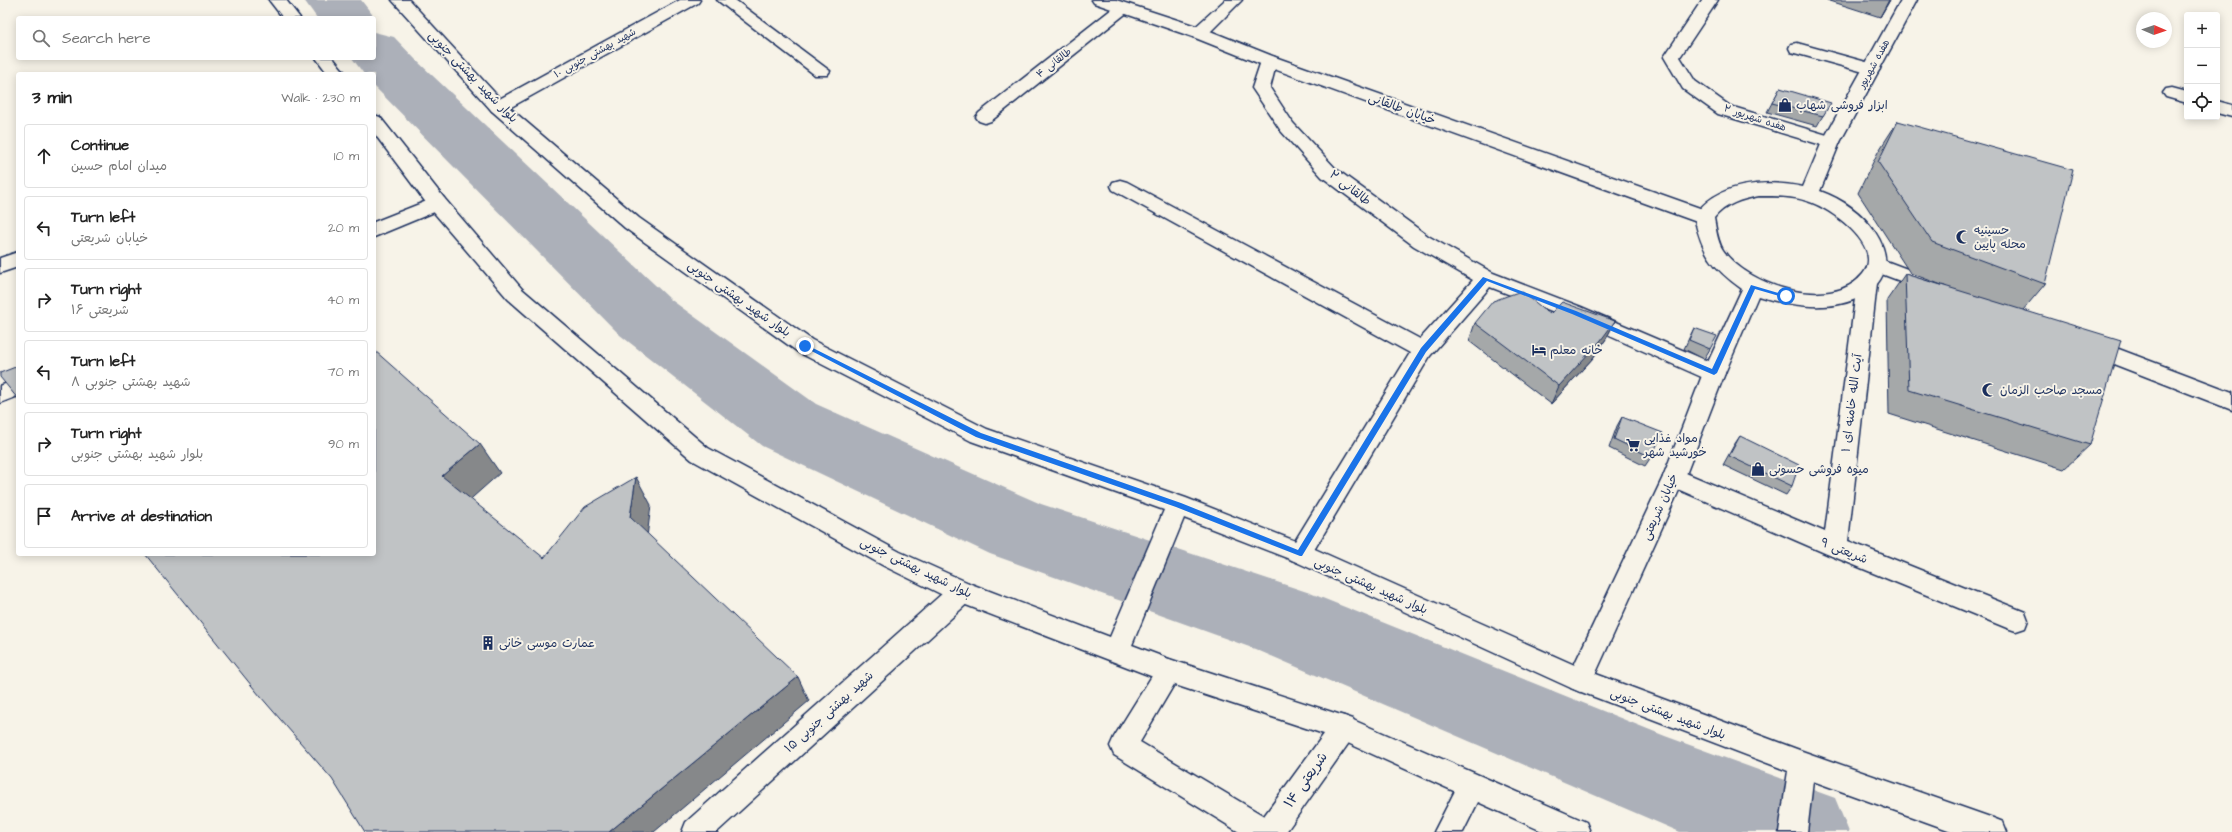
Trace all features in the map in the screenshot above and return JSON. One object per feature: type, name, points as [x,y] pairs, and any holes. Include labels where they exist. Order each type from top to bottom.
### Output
[{"type":"street","points":[[277,0],[290,16]]},
{"type":"street","name":"بلوار شهید بهشتی جنوبی","points":[[400,0],[498,107],[632,223],[805,346],[979,435],[1178,505],[1300,553],[1580,680],[1802,764],[1993,832]]},
{"type":"street","name":"شهید بهشتی جنوبی ۱۰","points":[[498,107],[692,0]]},
{"type":"street","points":[[725,0],[821,71]]},
{"type":"street","name":"خیابان طالقانی","points":[[1100,0],[1199,33],[1268,61],[1704,217]]},
{"type":"street","points":[[1199,33],[1234,0]]},
{"type":"street","name":"هفده شهریور ۲","points":[[1710,0],[1672,57],[1689,85],[1724,110],[1831,142]]},
{"type":"street","name":"هفده شهریور","points":[[1810,193],[1831,142],[1909,0]]},
{"type":"street","name":"طالقانی ۴","points":[[985,117],[1123,8]]},
{"type":"street","points":[[1797,48],[1871,69]]},
{"type":"street","points":[[326,60],[335,72]]},
{"type":"street","name":"طالقانی ۲","points":[[1268,61],[1261,88],[1287,127],[1329,173],[1421,242],[1486,278],[1574,312],[1714,373]]},
{"type":"street","points":[[2220,108],[2232,111]]},
{"type":"street","name":"بلوار شهید بهشتی جنوبی","points":[[376,124],[437,203],[515,294],[700,454],[892,559],[962,592],[1169,671],[1344,728],[1576,832]]},
{"type":"street","points":[[1120,186],[1423,350]]},
{"type":"street","points":[[1780,190],[1810,193],[1834,205],[1867,233],[1877,251],[1873,274],[1847,295],[1819,300],[1786,296],[1753,286],[1717,256],[1712,245],[1704,217],[1711,207],[1725,199],[1744,192],[1780,190]]},
{"type":"street","points":[[376,229],[437,203]]},
{"type":"street","points":[[0,266],[16,260]]},
{"type":"street","points":[[1873,274],[1952,294]]},
{"type":"street","name":"آیت الله خامنه ای ۱","points":[[1835,547],[1873,274]]},
{"type":"street","points":[[1300,553],[1423,350],[1486,278]]},
{"type":"street","name":"خیابان شریعتی","points":[[1580,680],[1674,477],[1714,373],[1753,286]]},
{"type":"street","points":[[2070,339],[2232,401]]},
{"type":"street","points":[[0,395],[16,388]]},
{"type":"street","name":"شریعتی ۹","points":[[1674,477],[1835,547],[2016,620]]},
{"type":"street","points":[[1117,651],[1178,505]]},
{"type":"street","name":"شهید بهشتی جنوبی ۱۵","points":[[696,832],[962,592]]},
{"type":"street","points":[[1169,671],[1123,746],[1265,832]]},
{"type":"street","name":"شریعتی ۱۴","points":[[1269,832],[1344,728]]},
{"type":"street","points":[[1794,832],[1802,764]]},
{"type":"street","points":[[1448,832],[1472,786]]},
{"type":"building","points":[[1780,88],[1831,103],[1823,116],[1772,103]]},
{"type":"building","points":[[1898,121],[2073,170],[2045,284],[1932,242],[1878,162]]},
{"type":"building","name":"مسجد صاحب الزمان","points":[[1905,274],[2121,340],[2090,445],[1909,390]]},
{"type":"building","name":"خانه معلم","points":[[1521,291],[1550,314],[1562,302],[1615,321],[1601,340],[1559,386],[1475,323],[1493,301]]},
{"type":"building","points":[[1694,328],[1717,336],[1710,349],[1689,340]]},
{"type":"building","name":"عمارت موسی خانی","points":[[376,352],[480,444],[442,476],[544,558],[585,507],[636,477],[630,517],[798,677],[609,832],[365,832],[332,779],[260,696],[147,556],[376,556]]},
{"type":"building","points":[[16,367],[16,397],[0,377],[0,373]]},
{"type":"building","points":[[1622,417],[1663,433],[1651,457],[1614,439]]},
{"type":"building","points":[[1740,436],[1799,465],[1792,486],[1729,456]]},
{"type":"waterway","points":[[331,0],[345,16]]},
{"type":"waterway","points":[[376,51],[395,73],[645,317],[789,425],[1018,530],[1280,620],[1665,781],[1801,832]]},
{"type":"place","name":"ابزار فروشی شهاب","points":[[1785,105]]},
{"type":"place","name":"حسینیه محله پایین","points":[[1963,237]]},
{"type":"place","name":"خانه معلم","points":[[1539,350]]},
{"type":"place","name":"مسجد صاحب الزمان","points":[[1989,390]]},
{"type":"place","name":"مواد غذایی خورشید شهر","points":[[1633,445]]},
{"type":"place","name":"میوه فروشی حسونی","points":[[1758,469]]},
{"type":"place","name":"عمارت موسی خانی","points":[[488,643]]},
{"type":"route","points":[[805,346],[979,435],[1178,505],[1300,553],[1423,350],[1486,278],[1574,312],[1714,373],[1753,286],[1786,296]]}]
